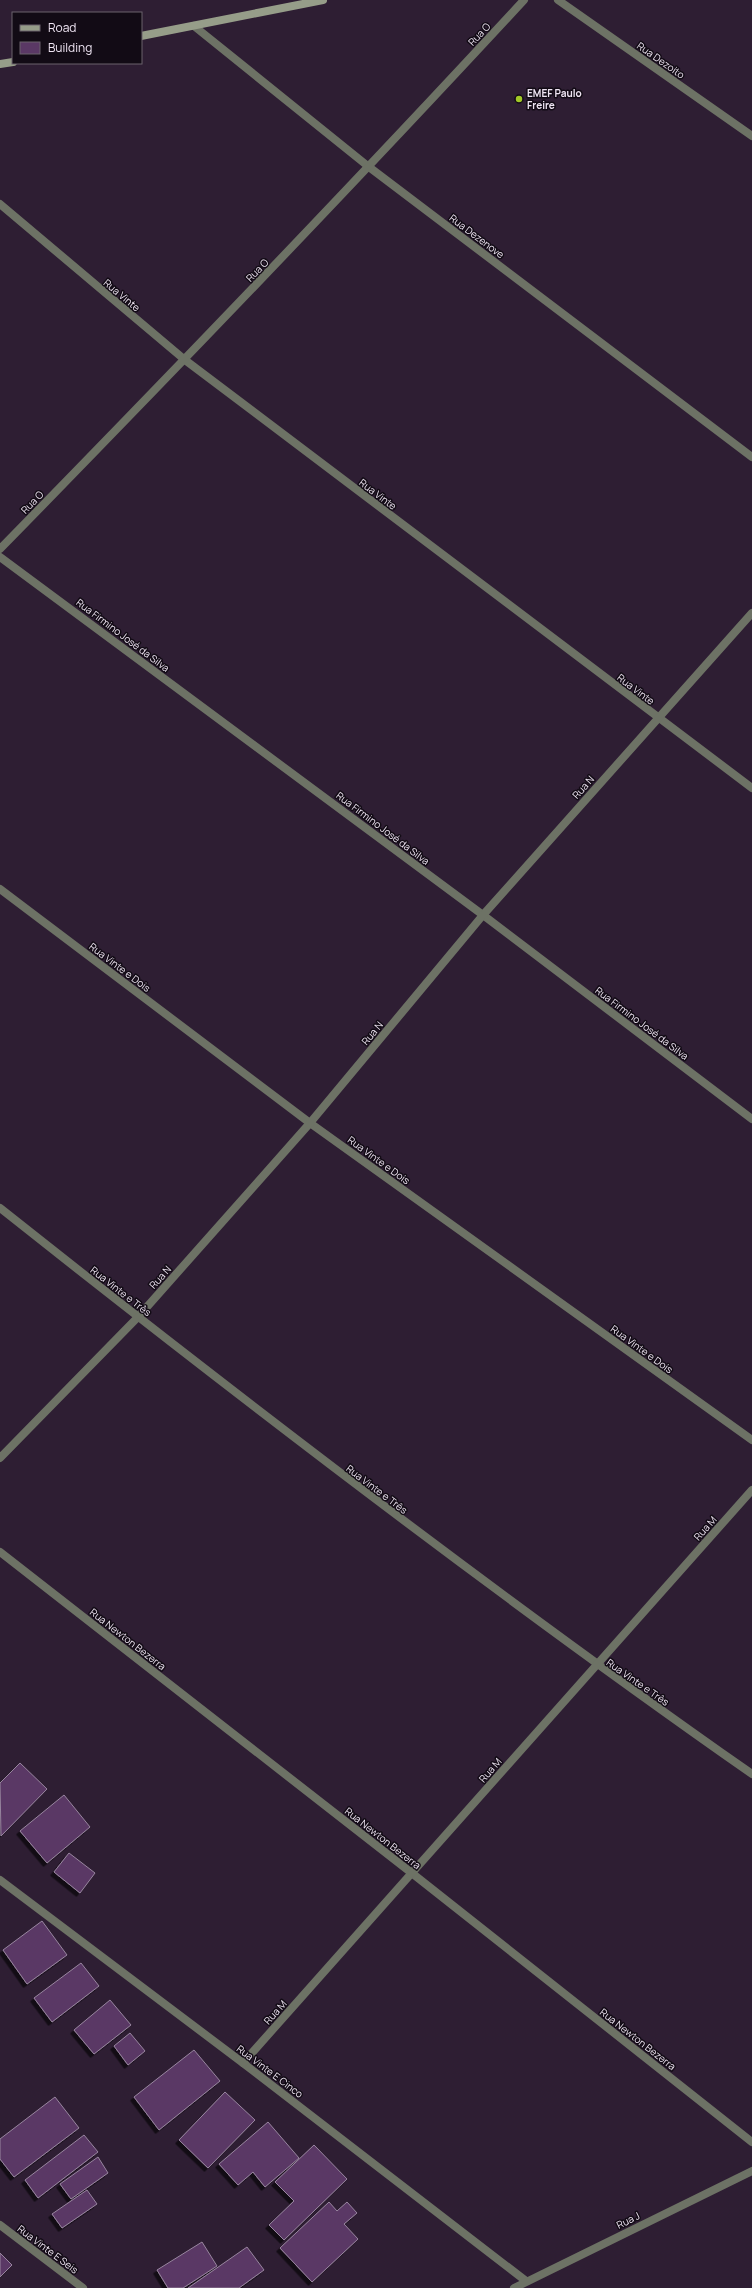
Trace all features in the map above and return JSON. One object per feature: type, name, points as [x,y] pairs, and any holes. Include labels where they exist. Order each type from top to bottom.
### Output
[{"type":"main road","points":[[142,36],[324,0]]},
{"type":"main road","points":[[0,64],[12,62]]},
{"type":"street","name":"Rua O","points":[[0,549],[185,360],[369,167],[524,0]]},
{"type":"street","name":"Rua Dezoito","points":[[558,0],[752,136]]},
{"type":"street","name":"Rua Dezenove","points":[[194,26],[369,167],[752,457]]},
{"type":"street","name":"Rua Vinte","points":[[0,204],[185,360],[752,788]]},
{"type":"street","name":"Rua Firmino José da Silva","points":[[0,557],[483,915],[752,1119]]},
{"type":"street","name":"Rua N","points":[[0,1458],[138,1317],[310,1123],[483,915],[752,613]]},
{"type":"street","name":"Rua Vinte e Dois","points":[[0,889],[310,1123],[752,1440]]},
{"type":"street","name":"Rua Vinte e Três","points":[[0,1208],[138,1317],[379,1503],[595,1664],[752,1774]]},
{"type":"street","name":"Rua M","points":[[243,2063],[413,1874],[595,1664],[752,1490]]},
{"type":"street","name":"Rua Newton Bezerra","points":[[0,1552],[413,1874],[752,2142]]},
{"type":"street","name":"Rua Vinte E Cinco","points":[[0,1880],[243,2063],[526,2281]]},
{"type":"street","name":"Rua J","points":[[514,2288],[752,2171]]},
{"type":"street","name":"Rua Vinte E Seis","points":[[0,2225],[83,2288]]},
{"type":"building","points":[[20,1763],[47,1789],[1,1836],[0,1783]]},
{"type":"building","points":[[64,1795],[90,1827],[47,1863],[20,1831]]},
{"type":"building","points":[[69,1853],[95,1873],[80,1893],[54,1872]]},
{"type":"building","points":[[42,1921],[67,1955],[27,1984],[3,1950]]},
{"type":"building","points":[[81,1963],[99,1986],[52,2022],[34,1998]]},
{"type":"building","points":[[110,2000],[131,2025],[94,2054],[74,2030]]},
{"type":"building","points":[[130,2033],[145,2051],[128,2065],[114,2046]]},
{"type":"building","points":[[194,2050],[220,2081],[159,2130],[134,2097]]},
{"type":"building","points":[[225,2092],[255,2120],[208,2168],[179,2140]]},
{"type":"building","points":[[55,2097],[79,2128],[14,2177],[0,2159],[0,2139]]},
{"type":"building","points":[[268,2122],[299,2158],[265,2187],[253,2172],[238,2185],[219,2164]]},
{"type":"building","points":[[84,2135],[98,2152],[38,2198],[25,2180]]},
{"type":"building","points":[[314,2145],[347,2179],[284,2240],[269,2225],[294,2201],[275,2182]]},
{"type":"building","points":[[98,2157],[108,2173],[71,2199],[60,2184]]},
{"type":"building","points":[[87,2190],[97,2204],[62,2228],[52,2214]]},
{"type":"building","points":[[329,2202],[337,2211],[347,2202],[357,2213],[344,2224],[358,2239],[312,2282],[280,2248]]},
{"type":"building","points":[[202,2242],[217,2266],[183,2288],[168,2288],[157,2270]]},
{"type":"building","points":[[247,2247],[264,2270],[239,2288],[188,2288]]},
{"type":"building","points":[[0,2253],[12,2265],[0,2277]]},
{"type":"place","name":"EMEF Paulo Freire","points":[[519,99]]}]
